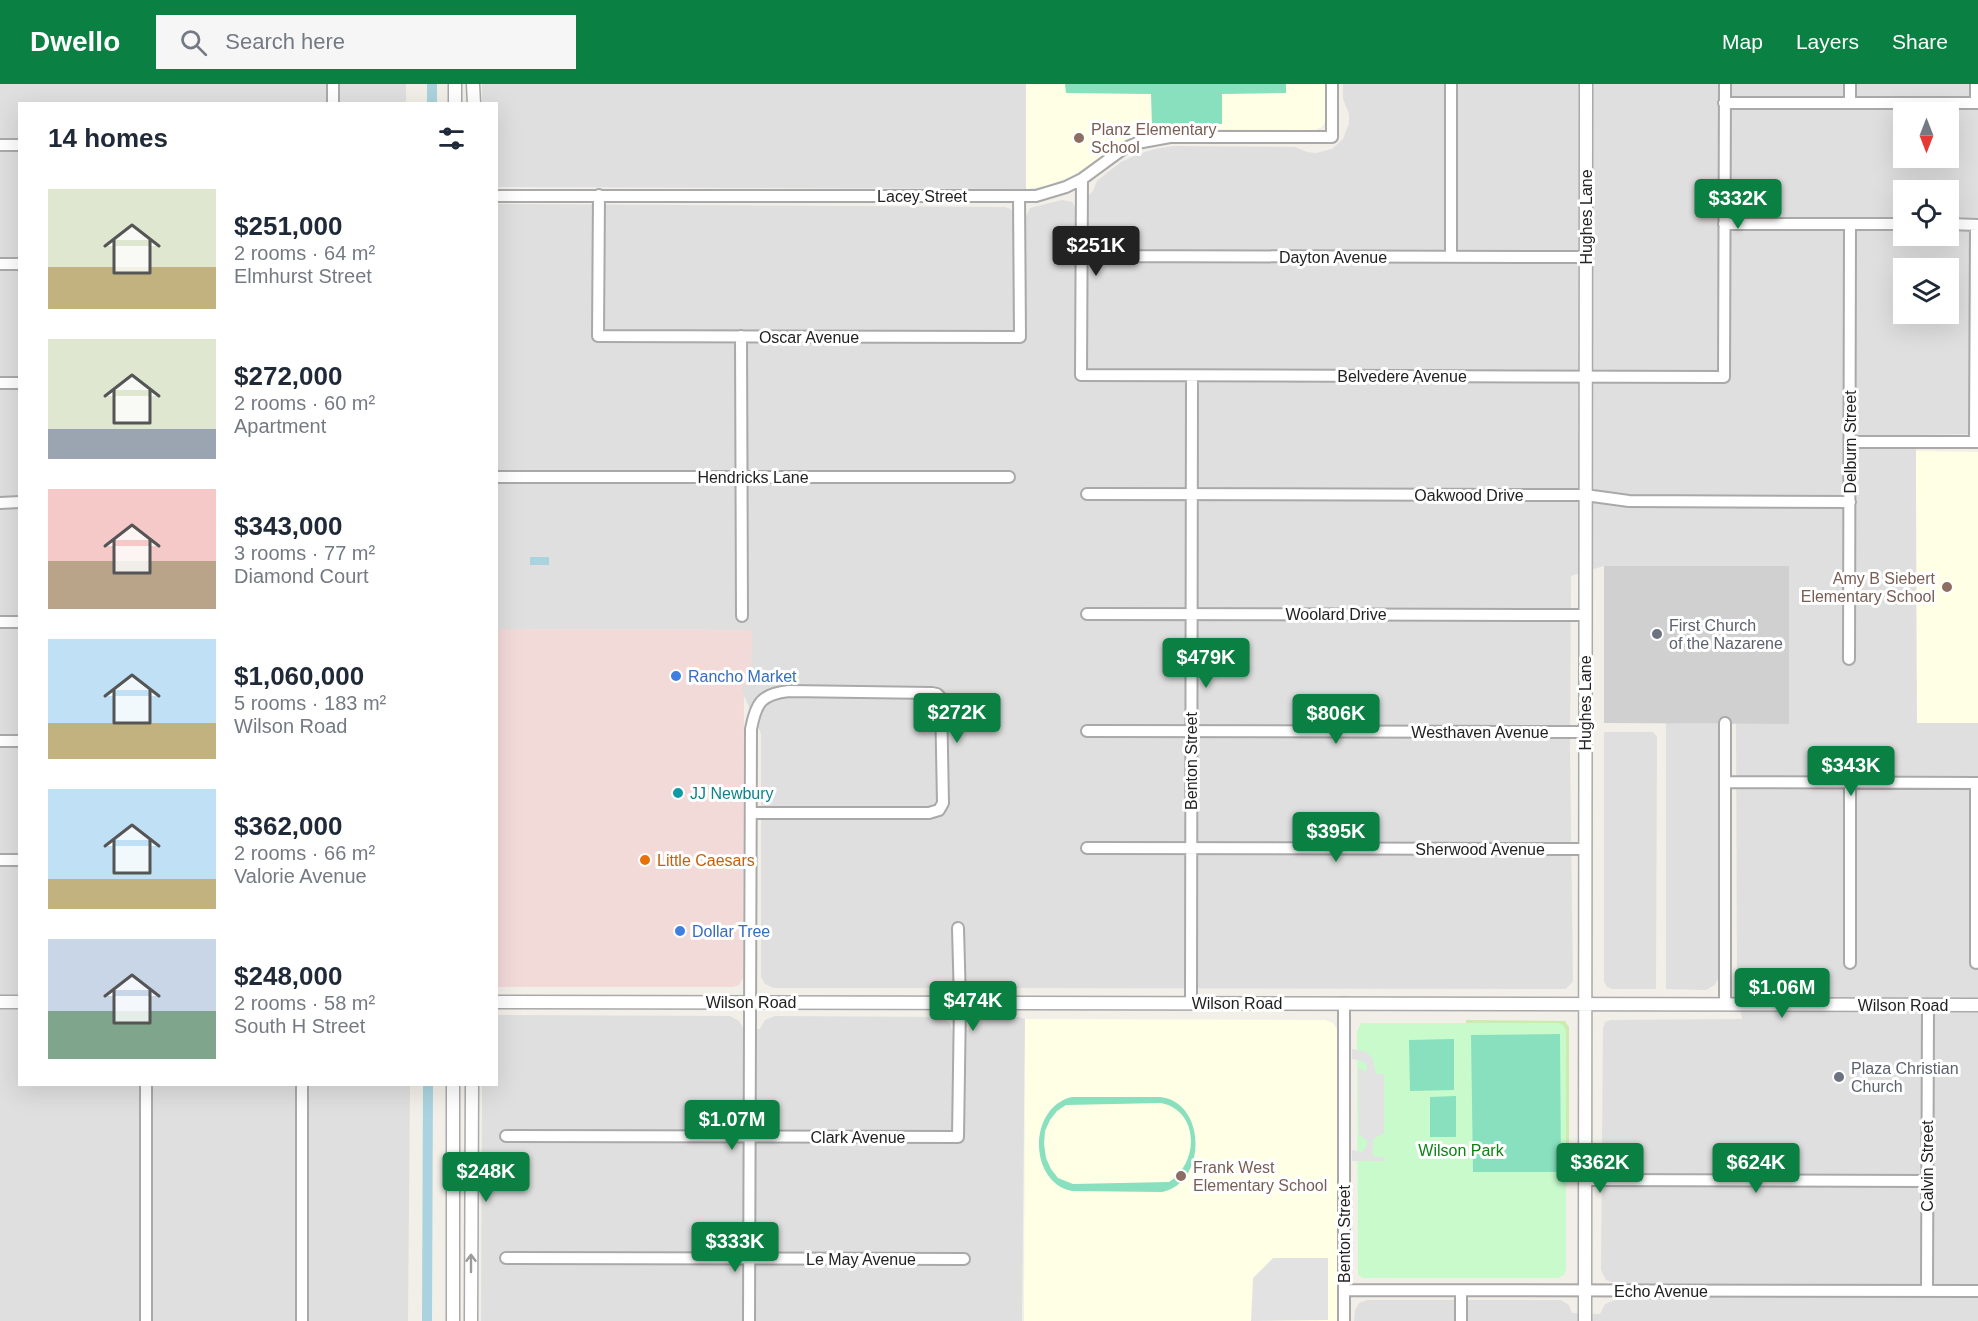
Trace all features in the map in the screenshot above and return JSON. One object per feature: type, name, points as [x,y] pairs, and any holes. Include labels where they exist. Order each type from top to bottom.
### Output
[{"type":"street","points":[[333,84],[333,102]]},
{"type":"street","points":[[455,84],[455,102]]},
{"type":"street","points":[[473,84],[474,102]]},
{"type":"street","name":"Lacey Street","points":[[498,196],[1019,196],[1052,192],[1082,179],[1123,149],[1154,139],[1170,137],[1332,137],[1332,84]]},
{"type":"street","points":[[1451,84],[1451,257]]},
{"type":"street","name":"Hughes Lane","points":[[1585,1321],[1586,84]]},
{"type":"street","points":[[1725,84],[1724,224],[1893,224]]},
{"type":"street","points":[[1850,84],[1850,103]]},
{"type":"street","points":[[1725,103],[1977,103],[1976,84]]},
{"type":"street","points":[[0,145],[18,145]]},
{"type":"street","points":[[1081,256],[1082,179]]},
{"type":"street","name":"Oscar Avenue","points":[[599,195],[598,336],[1020,337],[1019,196]]},
{"type":"street","name":"Belvedere Avenue","points":[[1081,256],[1081,375],[1724,377],[1724,224]]},
{"type":"street","name":"Delburn Street","points":[[1849,659],[1850,224]]},
{"type":"street","points":[[1850,442],[1977,442],[1977,225],[1959,225]]},
{"type":"street","name":"Dayton Avenue","points":[[1081,256],[1586,257]]},
{"type":"street","points":[[0,264],[18,264]]},
{"type":"street","points":[[741,336],[741,616]]},
{"type":"street","name":"Benton Street","points":[[1191,1003],[1192,376]]},
{"type":"street","points":[[0,383],[18,383]]},
{"type":"street","name":"Hendricks Lane","points":[[498,477],[1009,477]]},
{"type":"street","name":"Oakwood Drive","points":[[1087,494],[1585,495],[1629,501],[1850,502]]},
{"type":"street","points":[[0,502],[18,502]]},
{"type":"street","name":"Woolard Drive","points":[[1087,614],[1585,615]]},
{"type":"street","points":[[0,622],[18,622]]},
{"type":"street","points":[[749,1321],[751,729],[755,711],[764,698],[774,693],[789,691],[937,694],[941,698],[943,704],[943,803],[939,810],[928,813],[751,813]]},
{"type":"street","points":[[1725,723],[1725,1004]]},
{"type":"street","name":"Westhaven Avenue","points":[[1087,731],[1585,732]]},
{"type":"street","points":[[0,741],[18,741]]},
{"type":"street","points":[[1725,782],[1977,783],[1976,963]]},
{"type":"street","points":[[1850,783],[1850,963]]},
{"type":"street","name":"Sherwood Avenue","points":[[1087,848],[1585,849]]},
{"type":"street","points":[[0,860],[18,860]]},
{"type":"street","points":[[958,928],[960,1002]]},
{"type":"street","points":[[0,1002],[18,1002]]},
{"type":"street","name":"Wilson Road","points":[[498,1002],[1978,1005]]},
{"type":"street","name":"Clark Avenue","points":[[506,1136],[958,1137],[960,1002]]},
{"type":"street","name":"Benton Street","points":[[1344,1004],[1344,1321]]},
{"type":"street","name":"Calvin Street","points":[[1927,1291],[1928,1005]]},
{"type":"street","points":[[146,1086],[146,1321]]},
{"type":"street","points":[[302,1086],[302,1321]]},
{"type":"street","points":[[453,1086],[453,1321]]},
{"type":"street","points":[[471,1321],[472,1086]]},
{"type":"street","points":[[1585,1180],[1927,1180]]},
{"type":"street","name":"Le May Avenue","points":[[506,1258],[964,1259]]},
{"type":"street","name":"Echo Avenue","points":[[1344,1290],[1978,1291]]},
{"type":"street","points":[[1461,1291],[1461,1321]]},
{"type":"shaded area","points":[[0,84],[406,84],[406,102],[18,102],[18,1086],[410,1086],[408,1321],[0,1321]]},
{"type":"shaded area","points":[[482,84],[1026,84],[1026,189],[498,187],[498,102],[482,102]]},
{"type":"shaded area","name":"Planz Elementary School","points":[[1026,84],[1326,84],[1326,120],[1322,127],[1315,130],[1181,129],[1153,132],[1125,141],[1074,175],[1047,186],[1026,189]]},
{"type":"shaded area","points":[[1343,84],[1978,84],[1978,434],[1916,435],[1917,723],[1978,723],[1978,1321],[1354,1321],[1355,1310],[1359,1303],[1367,1300],[1561,1300],[1569,1305],[1572,1313],[1600,1314],[1605,1304],[1615,1300],[1615,1283],[1606,1280],[1601,1270],[1603,1028],[1605,1022],[1611,1020],[1742,1019],[1737,985],[1736,724],[1789,724],[1789,566],[1604,566],[1571,576],[1570,748],[1573,981],[1566,989],[976,988],[969,981],[951,981],[945,988],[774,988],[765,984],[761,977],[761,734],[741,689],[752,630],[498,629],[498,204],[1005,207],[1011,209],[1013,214],[1026,216],[1030,208],[1062,200],[1072,202],[1076,209],[1093,191],[1097,181],[1121,162],[1155,149],[1174,146],[1295,147],[1316,153],[1332,149],[1343,139],[1349,123],[1349,114],[1343,99]]},
{"type":"shaded area","name":"Amy B Siebert Elementary School","points":[[1916,451],[1978,452],[1978,723],[1917,723]]},
{"type":"shaded area","points":[[1604,566],[1789,566],[1789,724],[1604,723]]},
{"type":"shaded area","points":[[498,629],[752,630],[751,677],[741,689],[744,694],[743,978],[739,985],[733,987],[498,987]]},
{"type":"shaded area","points":[[1666,723],[1718,724],[1719,977],[1715,985],[1706,990],[1666,989]]},
{"type":"shaded area","points":[[1604,732],[1653,732],[1657,737],[1656,989],[1612,989],[1607,987],[1604,981]]},
{"type":"shaded area","points":[[498,1015],[730,1016],[739,1021],[744,1029],[760,1029],[765,1020],[775,1016],[939,1017],[950,1023],[952,1030],[969,1030],[971,1023],[983,1017],[1025,1019],[1022,1321],[481,1321],[482,1086],[498,1086]]},
{"type":"shaded area","name":"Frank West Elementary School","points":[[1025,1019],[1325,1020],[1333,1023],[1338,1031],[1337,1321],[1024,1321]]},
{"type":"shaded area","points":[[1352,1049],[1367,1052],[1373,1060],[1376,1074],[1384,1074],[1384,1133],[1373,1139],[1373,1156],[1384,1157],[1385,1161],[1352,1161],[1352,1150],[1362,1152],[1367,1146],[1367,1140],[1359,1135],[1358,1069],[1366,1072],[1367,1069],[1366,1064],[1362,1061],[1352,1059]]},
{"type":"shaded area","points":[[1273,1258],[1328,1258],[1328,1320],[1251,1321],[1253,1278]]},
{"type":"green space","points":[[1065,84],[1286,84],[1286,93],[1222,94],[1222,124],[1152,126],[1151,94],[1066,93]]},
{"type":"green space","points":[[1466,1020],[1565,1021],[1569,1027],[1569,1177],[1566,1177],[1466,1029]]},
{"type":"green space","name":"Wilson Park","points":[[1361,1023],[1558,1023],[1563,1025],[1566,1031],[1566,1269],[1564,1275],[1558,1278],[1363,1278],[1358,1275],[1357,1031]]},
{"type":"green space","points":[[1560,1034],[1561,1172],[1473,1172],[1471,1035]]},
{"type":"green space","points":[[1454,1039],[1454,1090],[1410,1091],[1409,1040]]},
{"type":"green space","points":[[1456,1096],[1456,1137],[1430,1137],[1430,1097]]},
{"type":"green space","points":[[1072,1097],[1160,1097],[1175,1102],[1186,1113],[1193,1127],[1196,1143],[1194,1159],[1187,1174],[1177,1186],[1162,1192],[1072,1191],[1058,1185],[1047,1174],[1041,1160],[1039,1144],[1041,1129],[1047,1115],[1058,1104]],"holes":[[[1161,1103],[1174,1108],[1183,1116],[1189,1127],[1191,1138],[1186,1163],[1169,1182],[1073,1184],[1058,1178],[1046,1158],[1045,1131],[1057,1111],[1066,1105]]]},
{"type":"water","points":[[530,557],[549,557],[549,565],[530,565]]},
{"type":"waterway","points":[[432,84],[432,102]]},
{"type":"waterway","points":[[427,1321],[428,1086]]},
{"type":"place","name":"Planz Elementary School","points":[[1079,138]]},
{"type":"place","name":"Amy B Siebert Elementary School","points":[[1947,587]]},
{"type":"place","name":"First Church of the Nazarene","points":[[1657,634]]},
{"type":"place","name":"Rancho Market","points":[[676,676]]},
{"type":"place","name":"JJ Newbury","points":[[678,793]]},
{"type":"place","name":"Little Caesars","points":[[645,860]]},
{"type":"place","name":"Dollar Tree","points":[[680,931]]},
{"type":"place","name":"Plaza Christian Church","points":[[1839,1077]]},
{"type":"place","name":"Frank West Elementary School","points":[[1181,1176]]}]
